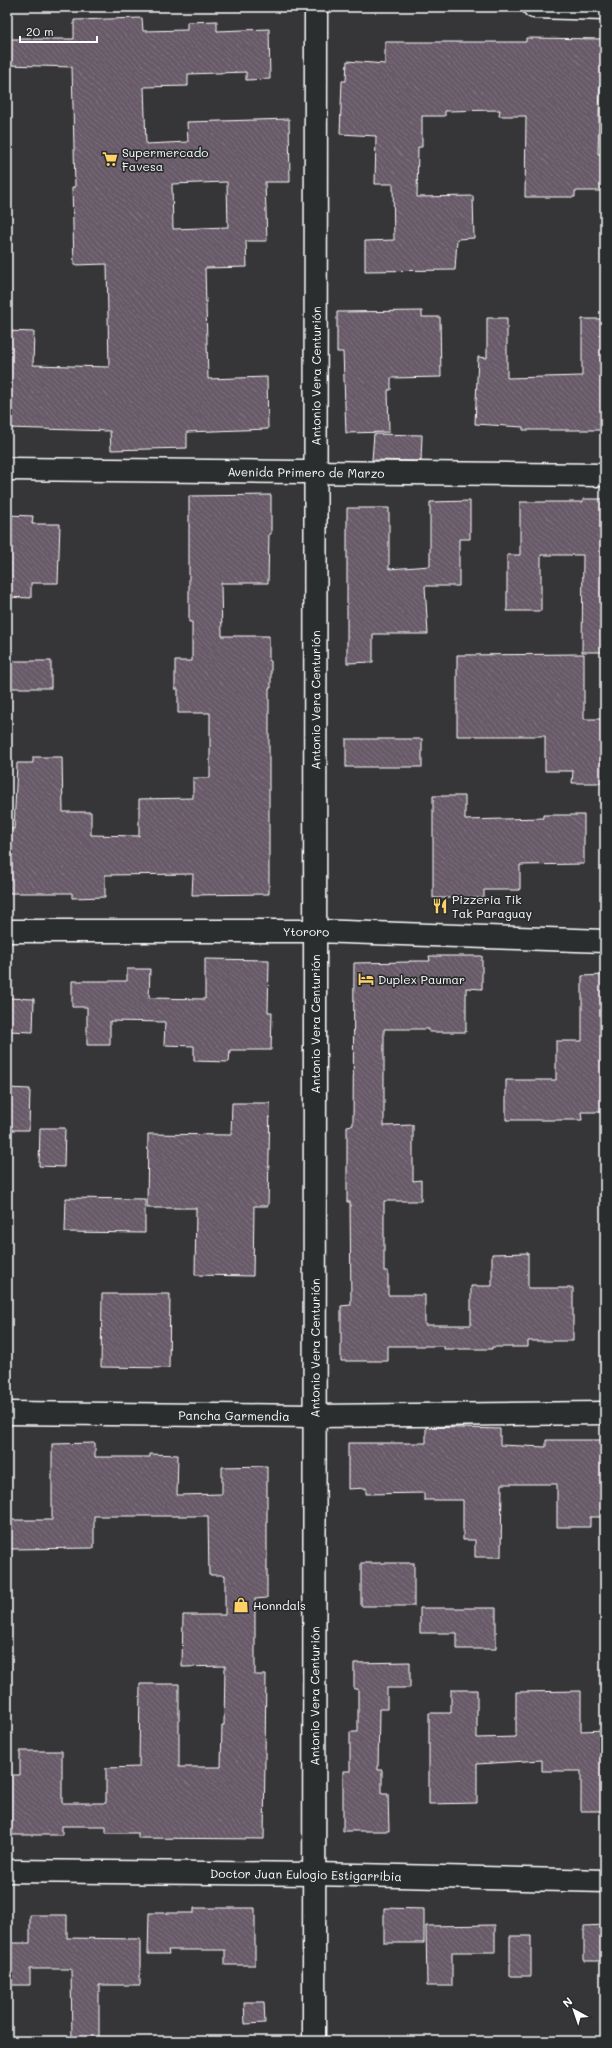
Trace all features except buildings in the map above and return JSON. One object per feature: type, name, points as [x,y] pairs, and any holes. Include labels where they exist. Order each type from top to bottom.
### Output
[{"type":"street","name":"Antonio Vera Centurión","points":[[314,2041],[316,7]]},
{"type":"street","points":[[534,7],[605,9]]},
{"type":"street","name":"Avenida Primero de Marzo","points":[[7,469],[605,475]]},
{"type":"street","name":"Ytororo","points":[[7,931],[316,931],[605,941]]},
{"type":"street","name":"Pancha Garmendia","points":[[7,1413],[315,1416],[605,1413]]},
{"type":"street","name":"Doctor Juan Eulogio Estigarribia","points":[[7,1871],[314,1874],[605,1881]]},
{"type":"place","name":"Supermercado Favesa","points":[[110,159]]},
{"type":"place","name":"Pizzeria Tik Tak Paraguay","points":[[440,906]]},
{"type":"place","name":"Duplex Paumar","points":[[366,979]]},
{"type":"place","name":"Honndals","points":[[241,1605]]}]
